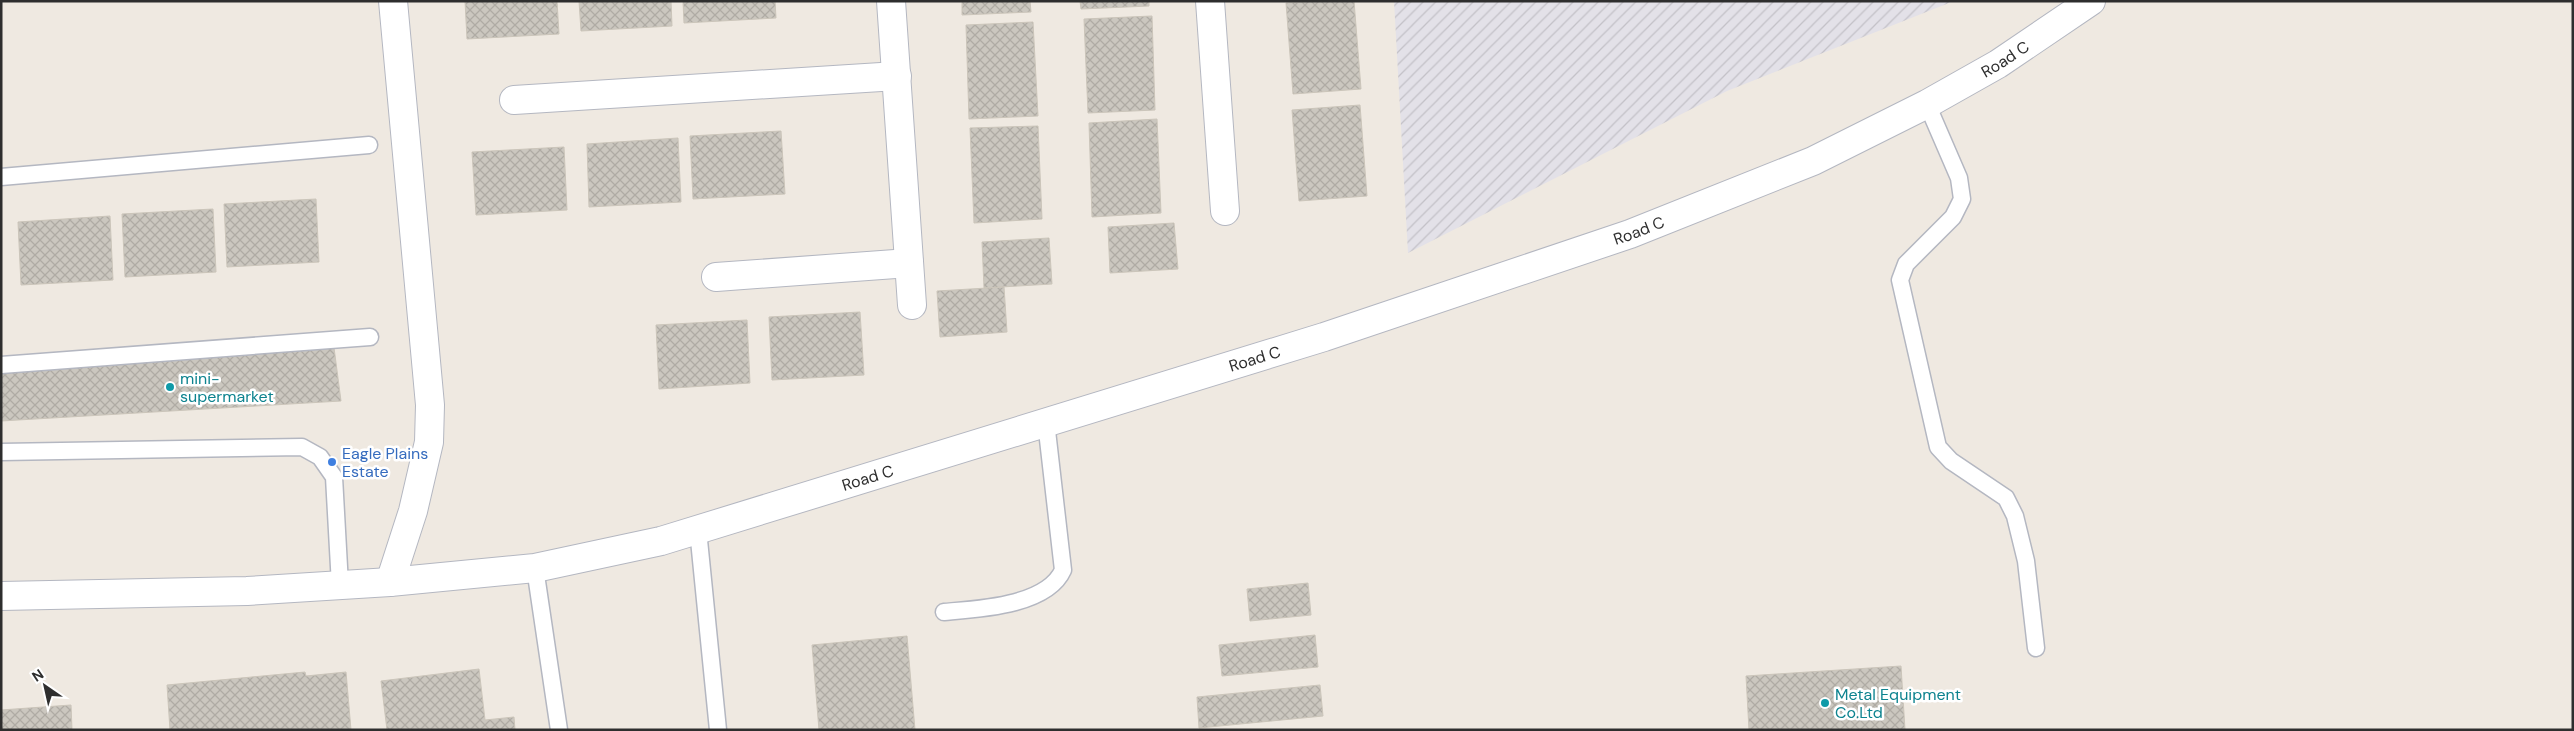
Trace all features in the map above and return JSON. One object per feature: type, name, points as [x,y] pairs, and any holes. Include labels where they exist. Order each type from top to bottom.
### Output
[{"type":"street","points":[[390,582],[413,511],[429,442],[430,405],[393,1]]},
{"type":"street","points":[[891,1],[912,305]]},
{"type":"street","points":[[1210,1],[1225,211]]},
{"type":"street","name":"Road C","points":[[1,596],[247,591],[390,582],[535,568],[662,541],[1333,334],[1630,234],[1813,161],[1927,104],[1998,64],[2092,1]]},
{"type":"street","points":[[514,100],[897,76]]},
{"type":"street","points":[[716,277],[909,263]]},
{"type":"lane","points":[[1927,104],[1959,178],[1962,199],[1953,217],[1906,264],[1900,280],[1938,447],[1951,461],[2006,498],[2015,516],[2026,561],[2036,648]]},
{"type":"lane","points":[[1,177],[370,145]]},
{"type":"lane","points":[[1,365],[370,337]]},
{"type":"lane","points":[[944,612],[1007,605],[1032,596],[1058,580],[1063,570],[1046,422]]},
{"type":"lane","points":[[1,452],[302,447],[320,457],[334,477],[340,585]]},
{"type":"lane","points":[[698,530],[718,730]]},
{"type":"lane","points":[[535,568],[559,730]]},
{"type":"shaded area","points":[[1394,1],[1954,1],[1727,91],[1408,253]]},
{"type":"building","points":[[465,1],[557,1],[559,34],[467,39]]},
{"type":"building","points":[[579,1],[671,1],[672,26],[581,31]]},
{"type":"building","points":[[683,1],[775,1],[776,18],[684,23]]},
{"type":"building","points":[[962,1],[1030,1],[1031,12],[962,15]]},
{"type":"building","points":[[1080,1],[1149,1],[1149,6],[1081,9]]},
{"type":"building","points":[[1354,1],[1361,89],[1293,94],[1286,3]]},
{"type":"building","points":[[1152,16],[1155,110],[1088,113],[1084,19]]},
{"type":"building","points":[[1033,22],[1038,116],[969,119],[966,25]]},
{"type":"building","points":[[1360,105],[1367,196],[1299,201],[1292,110]]},
{"type":"building","points":[[1157,119],[1161,213],[1092,217],[1089,123]]},
{"type":"building","points":[[1038,126],[1042,219],[974,223],[970,128]]},
{"type":"building","points":[[781,131],[785,194],[693,199],[690,136]]},
{"type":"building","points":[[678,138],[681,202],[589,207],[587,144]]},
{"type":"building","points":[[564,147],[567,210],[476,215],[472,152]]},
{"type":"building","points":[[316,199],[319,262],[227,267],[224,204]]},
{"type":"building","points":[[213,209],[216,272],[125,277],[122,214]]},
{"type":"building","points":[[110,216],[113,280],[21,285],[18,222]]},
{"type":"building","points":[[1174,223],[1178,269],[1110,273],[1108,227]]},
{"type":"building","points":[[1049,238],[1052,284],[984,288],[982,242]]},
{"type":"building","points":[[1004,287],[1007,332],[940,337],[937,291]]},
{"type":"building","points":[[860,312],[864,375],[772,380],[769,317]]},
{"type":"building","points":[[747,320],[750,383],[659,389],[656,325]]},
{"type":"building","name":"mini- supermarket","points":[[333,340],[341,401],[1,421],[1,372]]},
{"type":"building","points":[[1308,583],[1311,615],[1250,621],[1247,589]]},
{"type":"building","points":[[1315,635],[1318,667],[1222,676],[1219,645]]},
{"type":"building","points":[[907,636],[915,730],[819,730],[812,645]]},
{"type":"building","name":"Metal Equipment Co.Ltd","points":[[1901,666],[1905,730],[1749,730],[1746,676]]},
{"type":"building","points":[[479,669],[485,720],[514,717],[515,730],[387,730],[381,681]]},
{"type":"building","points":[[305,672],[306,676],[346,672],[351,730],[170,730],[167,685]]},
{"type":"building","points":[[1320,685],[1323,716],[1199,728],[1197,697]]},
{"type":"building","points":[[71,705],[72,730],[1,730],[1,710]]},
{"type":"place","name":"mini- supermarket","points":[[170,387]]},
{"type":"place","name":"Eagle Plains Estate","points":[[332,462]]},
{"type":"place","name":"Metal Equipment Co.Ltd","points":[[1825,703]]}]
